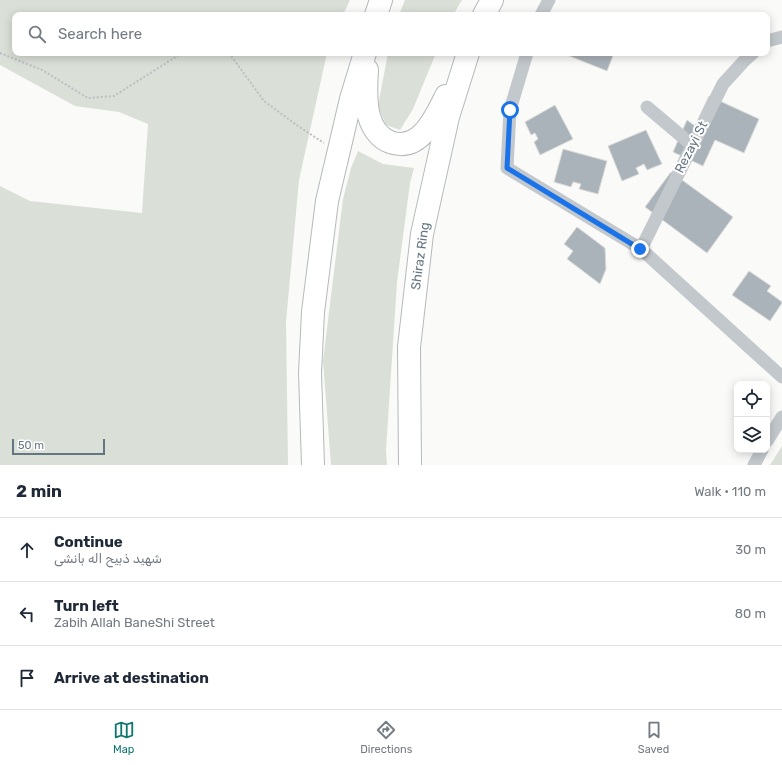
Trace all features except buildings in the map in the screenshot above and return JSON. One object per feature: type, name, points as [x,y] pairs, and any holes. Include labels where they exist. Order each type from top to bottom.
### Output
[{"type":"highway","points":[[377,12],[381,0]]},
{"type":"highway","points":[[486,12],[492,0]]},
{"type":"highway","points":[[313,465],[310,373],[313,312],[327,202],[351,99],[363,56]]},
{"type":"highway","points":[[369,56],[366,84],[369,116],[379,135],[388,141],[397,144],[406,144],[417,140],[425,132],[443,102],[466,56]]},
{"type":"highway","name":"Shiraz Ring","points":[[410,465],[409,348],[422,234],[448,117],[466,56]]},
{"type":"street","points":[[543,12],[549,0]]},
{"type":"street","points":[[770,40],[782,37]]},
{"type":"street","points":[[526,56],[510,110],[507,168],[640,249],[782,377]]},
{"type":"street","name":"Rezayi St","points":[[640,249],[723,84],[750,56]]},
{"type":"street","points":[[647,107],[692,145]]},
{"type":"street","points":[[770,437],[782,417]]},
{"type":"street","points":[[754,465],[760,453]]},
{"type":"path","points":[[0,54],[42,70],[88,98],[114,96],[177,56]]},
{"type":"path","points":[[231,56],[264,101],[298,126],[338,152]]},
{"type":"shaded area","points":[[0,0],[350,0],[344,12],[12,12],[12,56],[326,56],[299,180],[286,322],[288,465],[0,465],[0,186],[30,201],[142,213],[148,124],[119,112],[75,106],[0,65]]},
{"type":"shaded area","points":[[405,0],[462,0],[455,12],[400,12]]},
{"type":"shaded area","points":[[387,56],[435,56],[413,109],[400,130],[386,125],[378,106]]},
{"type":"shaded area","points":[[358,151],[383,164],[414,168],[410,183],[397,282],[386,450],[387,465],[331,465],[323,361],[343,199],[351,168]]},
{"type":"shaded area","points":[[782,446],[782,465],[770,465]]},
{"type":"route","points":[[510,110],[507,168],[640,249]]}]
